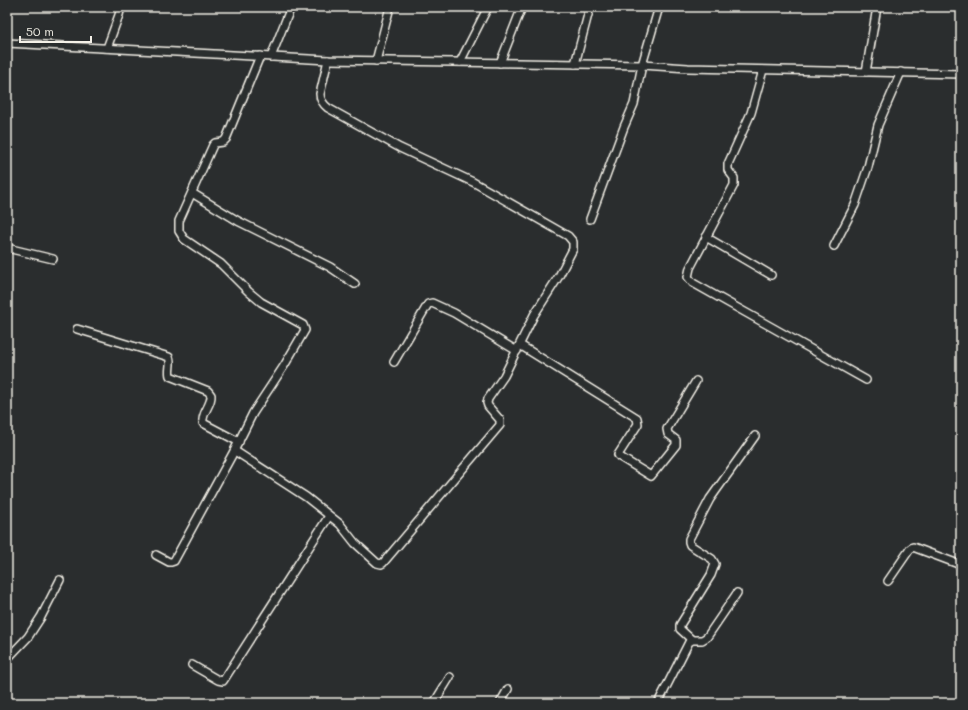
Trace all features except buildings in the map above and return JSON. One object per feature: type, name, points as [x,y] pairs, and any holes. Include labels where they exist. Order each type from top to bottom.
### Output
[{"type":"street","points":[[107,48],[121,7]]},
{"type":"street","points":[[271,57],[292,7]]},
{"type":"street","points":[[376,61],[390,7]]},
{"type":"street","points":[[460,62],[488,7]]},
{"type":"street","points":[[500,63],[522,7]]},
{"type":"street","points":[[575,64],[590,7]]},
{"type":"street","points":[[590,219],[634,104],[642,64],[659,7]]},
{"type":"street","points":[[866,72],[877,7]]},
{"type":"street","points":[[7,43],[328,60],[642,64],[688,68],[961,74]]},
{"type":"street","points":[[156,555],[168,562],[174,560],[235,451],[253,413],[304,333],[305,327],[261,302],[221,264],[184,239],[179,231],[179,222],[213,145],[217,142],[223,142],[226,139],[260,56]]},
{"type":"street","points":[[235,451],[306,498],[346,531],[355,543],[377,563],[381,564],[500,425],[500,420],[488,406],[487,401],[504,376],[534,315],[559,276],[573,249],[573,242],[568,236],[472,182],[400,148],[328,108],[320,98],[320,94],[328,60]]},
{"type":"street","points":[[763,70],[751,113],[728,162],[728,170],[734,178],[734,184],[688,272],[689,279],[693,283],[866,380]]},
{"type":"street","points":[[834,246],[856,205],[868,167],[878,125],[901,72]]},
{"type":"street","points":[[192,194],[238,221],[330,267],[355,284]]},
{"type":"street","points":[[706,237],[771,275]]},
{"type":"street","points":[[7,248],[53,259]]},
{"type":"street","points":[[394,362],[428,304],[432,303],[454,313],[518,348],[637,418],[638,424],[618,455],[651,476],[676,445],[676,440],[668,434],[667,429],[696,381]]},
{"type":"street","points":[[77,329],[170,357],[170,376],[208,391],[211,395],[211,399],[202,418],[203,423],[239,442]]},
{"type":"street","points":[[737,593],[707,637],[702,640],[692,640],[680,629],[680,626],[711,575],[715,564],[712,559],[690,545],[689,539],[710,499],[755,436]]},
{"type":"street","points":[[192,665],[218,680],[223,681],[329,516]]},
{"type":"street","points":[[888,581],[910,549],[913,547],[961,565]]},
{"type":"street","points":[[7,659],[28,637],[41,617],[60,580]]},
{"type":"street","points":[[658,703],[689,642],[692,640]]},
{"type":"street","points":[[434,703],[450,677]]},
{"type":"street","points":[[500,703],[508,689]]}]
